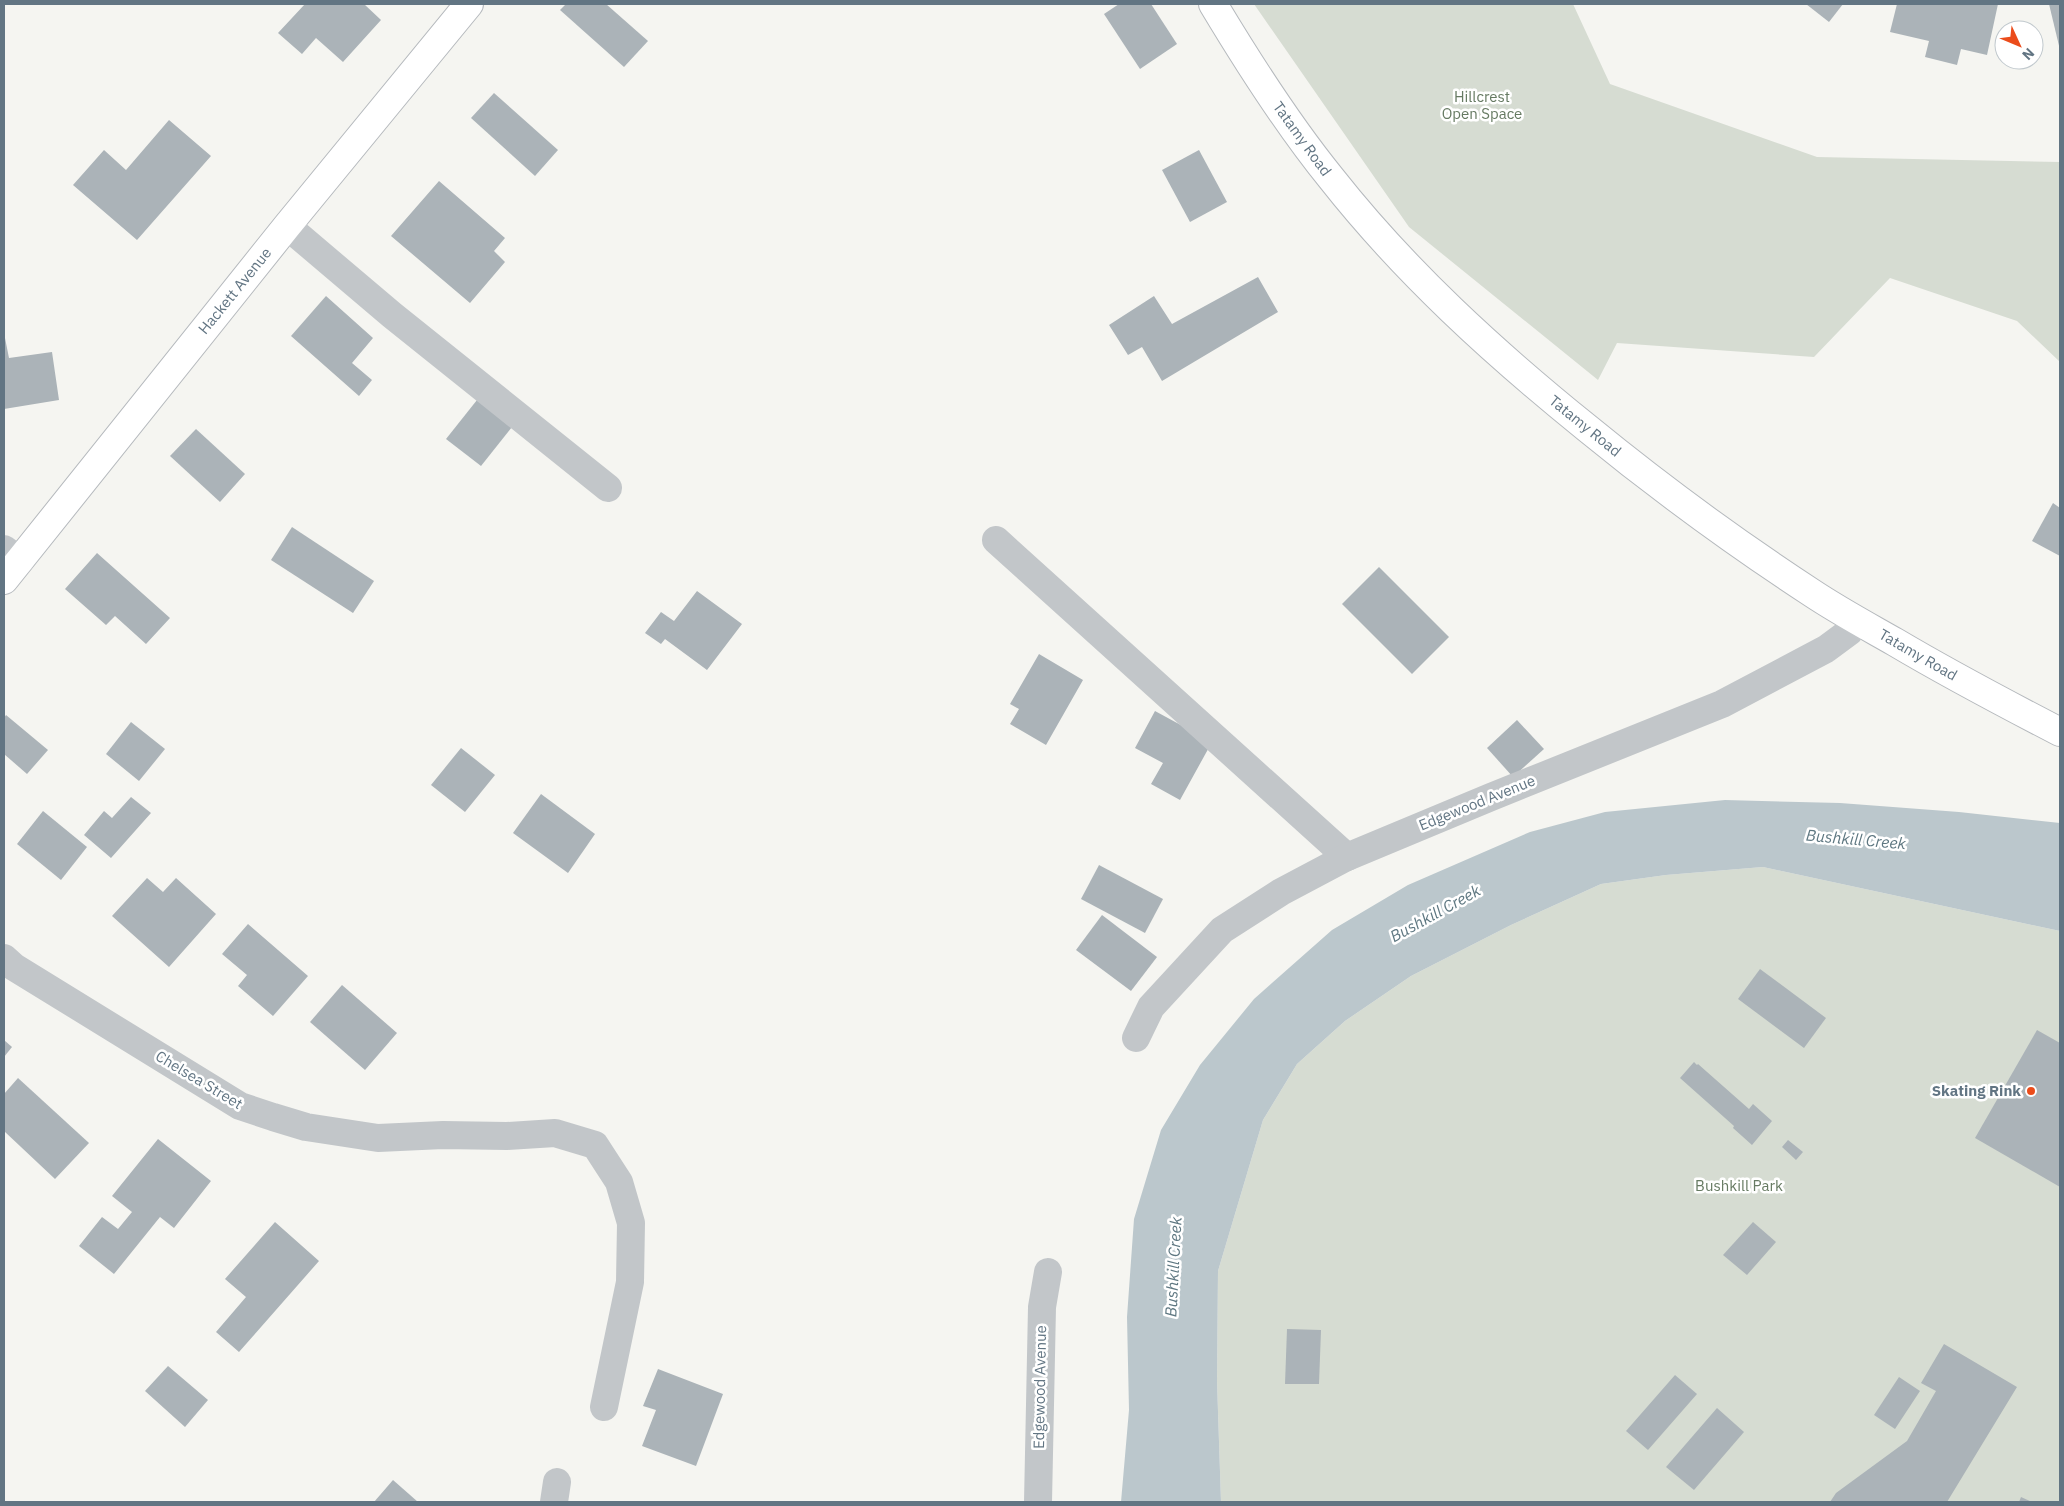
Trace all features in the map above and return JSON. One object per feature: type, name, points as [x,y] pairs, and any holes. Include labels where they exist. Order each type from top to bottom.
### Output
[{"type":"main road","name":"Hackett Avenue","points":[[9,563],[469,4]]},
{"type":"main road","name":"Tatamy Road","points":[[1213,4],[1268,92],[1332,180],[1392,249],[1463,322],[1534,386],[1631,464],[1742,546],[1852,618],[1931,664],[2060,732]]},
{"type":"street","points":[[287,226],[414,333],[608,488]]},
{"type":"street","points":[[996,540],[1347,857]]},
{"type":"street","name":"Edgewood Avenue","points":[[1136,1038],[1151,1007],[1222,930],[1281,892],[1347,857],[1722,704],[1826,649],[1849,632],[1852,618]]},
{"type":"street","name":"Chelsea Street","points":[[4,958],[14,967],[240,1106],[306,1127],[378,1138],[443,1135],[507,1136],[555,1133],[595,1146],[619,1182],[631,1223],[630,1282],[604,1407]]},
{"type":"street","name":"Edgewood Avenue","points":[[1038,1502],[1042,1307],[1048,1272]]},
{"type":"green space","name":"Hillcrest Open Space","points":[[1254,4],[1573,4],[1610,84],[1817,157],[2060,162],[2060,362],[2017,321],[1890,278],[1814,357],[1617,343],[1598,380],[1409,227]]},
{"type":"green space","name":"Bushkill Park","points":[[1763,867],[2060,931],[2060,1502],[1221,1502],[1217,1381],[1218,1271],[1263,1120],[1297,1064],[1345,1021],[1411,976],[1511,925],[1601,884],[1666,875]]},
{"type":"water","name":"Bushkill Creek","points":[[1725,800],[1840,803],[1959,812],[2060,823],[2060,931],[1763,867],[1666,875],[1601,884],[1511,925],[1411,976],[1345,1021],[1297,1064],[1263,1120],[1218,1271],[1217,1381],[1221,1502],[1121,1502],[1129,1410],[1127,1317],[1134,1219],[1161,1130],[1200,1065],[1254,999],[1332,930],[1408,885],[1530,832],[1605,812]]},
{"type":"building","points":[[305,4],[364,4],[381,20],[343,62],[316,38],[302,54],[278,33]]},
{"type":"building","points":[[566,4],[606,4],[648,41],[624,67],[560,10]]},
{"type":"building","points":[[1119,4],[1151,4],[1177,44],[1140,69],[1104,14]]},
{"type":"building","points":[[1806,4],[1843,4],[1829,22]]},
{"type":"building","points":[[1897,4],[1998,4],[1987,55],[1961,49],[1957,65],[1925,57],[1929,41],[1890,32]]},
{"type":"building","points":[[2049,4],[2060,4],[2060,50]]},
{"type":"building","points":[[494,93],[558,150],[535,176],[471,118]]},
{"type":"building","points":[[169,120],[211,156],[137,240],[73,185],[104,150],[126,170]]},
{"type":"building","points":[[1199,150],[1227,202],[1190,222],[1162,170]]},
{"type":"building","points":[[439,181],[505,238],[494,251],[505,262],[470,303],[391,236]]},
{"type":"building","points":[[1258,277],[1278,312],[1162,381],[1142,347],[1128,355],[1109,325],[1154,296],[1172,324]]},
{"type":"building","points":[[326,296],[373,338],[352,363],[372,380],[359,396],[291,336]]},
{"type":"building","points":[[4,333],[9,358],[52,352],[59,400],[4,409]]},
{"type":"building","points":[[477,400],[512,427],[481,466],[446,439]]},
{"type":"building","points":[[196,429],[245,474],[220,502],[170,456]]},
{"type":"building","points":[[2053,503],[2060,508],[2060,556],[2032,541]]},
{"type":"building","points":[[292,527],[374,581],[353,613],[271,560]]},
{"type":"building","points":[[97,553],[170,618],[146,644],[115,616],[106,625],[65,589]]},
{"type":"building","points":[[1379,567],[1449,637],[1412,674],[1342,604]]},
{"type":"building","points":[[697,591],[742,624],[707,670],[665,639],[661,644],[645,633],[661,612],[674,621]]},
{"type":"building","points":[[1039,654],[1083,680],[1046,745],[1010,724],[1019,709],[1010,704]]},
{"type":"building","points":[[1155,711],[1212,742],[1180,800],[1151,784],[1163,763],[1135,748]]},
{"type":"building","points":[[6,715],[48,750],[27,774],[4,754],[4,718]]},
{"type":"building","points":[[1517,720],[1544,749],[1513,777],[1487,748]]},
{"type":"building","points":[[131,722],[165,749],[139,781],[106,754]]},
{"type":"building","points":[[461,748],[495,775],[465,812],[431,785]]},
{"type":"building","points":[[541,794],[595,834],[568,873],[513,833]]},
{"type":"building","points":[[131,797],[151,813],[111,858],[84,835],[104,811],[112,818]]},
{"type":"building","points":[[43,811],[87,847],[61,880],[17,844]]},
{"type":"building","points":[[1099,865],[1163,899],[1145,933],[1081,899]]},
{"type":"building","points":[[147,878],[163,892],[176,878],[216,914],[169,967],[112,916]]},
{"type":"building","points":[[1102,915],[1157,957],[1131,991],[1076,950]]},
{"type":"building","points":[[248,924],[308,976],[273,1016],[238,986],[247,975],[222,954]]},
{"type":"building","points":[[1760,969],[1826,1018],[1804,1048],[1738,999]]},
{"type":"building","points":[[342,985],[397,1033],[365,1070],[310,1022]]},
{"type":"building","name":"Skating Rink","points":[[2037,1030],[2060,1043],[2060,1187],[1975,1138]]},
{"type":"building","points":[[4,1040],[12,1047],[4,1057]]},
{"type":"building","points":[[1694,1062],[1749,1109],[1753,1104],[1772,1121],[1752,1145],[1733,1128],[1734,1126],[1680,1078]]},
{"type":"building","points":[[18,1078],[89,1143],[55,1179],[4,1131],[4,1094]]},
{"type":"building","points":[[158,1139],[211,1181],[174,1228],[160,1217],[114,1274],[79,1246],[102,1217],[118,1229],[132,1212],[112,1196]]},
{"type":"building","points":[[1788,1140],[1803,1152],[1796,1160],[1782,1147]]},
{"type":"building","points":[[275,1222],[319,1261],[239,1352],[216,1332],[246,1297],[225,1279]]},
{"type":"building","points":[[1753,1222],[1776,1242],[1747,1275],[1723,1255]]},
{"type":"building","points":[[1287,1329],[1321,1330],[1319,1384],[1285,1384]]},
{"type":"building","points":[[1944,1344],[2017,1387],[1947,1502],[1830,1502],[1836,1493],[1907,1441],[1936,1391],[1921,1383]]},
{"type":"building","points":[[168,1366],[208,1400],[185,1427],[145,1391]]},
{"type":"building","points":[[658,1369],[723,1394],[696,1466],[642,1446],[656,1410],[643,1406]]},
{"type":"building","points":[[1675,1375],[1697,1394],[1648,1450],[1626,1431]]},
{"type":"building","points":[[1899,1377],[1920,1391],[1895,1429],[1874,1415]]},
{"type":"building","points":[[1717,1408],[1744,1432],[1694,1490],[1666,1467]]},
{"type":"building","points":[[393,1480],[418,1502],[374,1502]]},
{"type":"building","points":[[2021,1497],[2032,1502],[2019,1502]]},
{"type":"place","name":"Skating Rink","points":[[2031,1091]]}]
